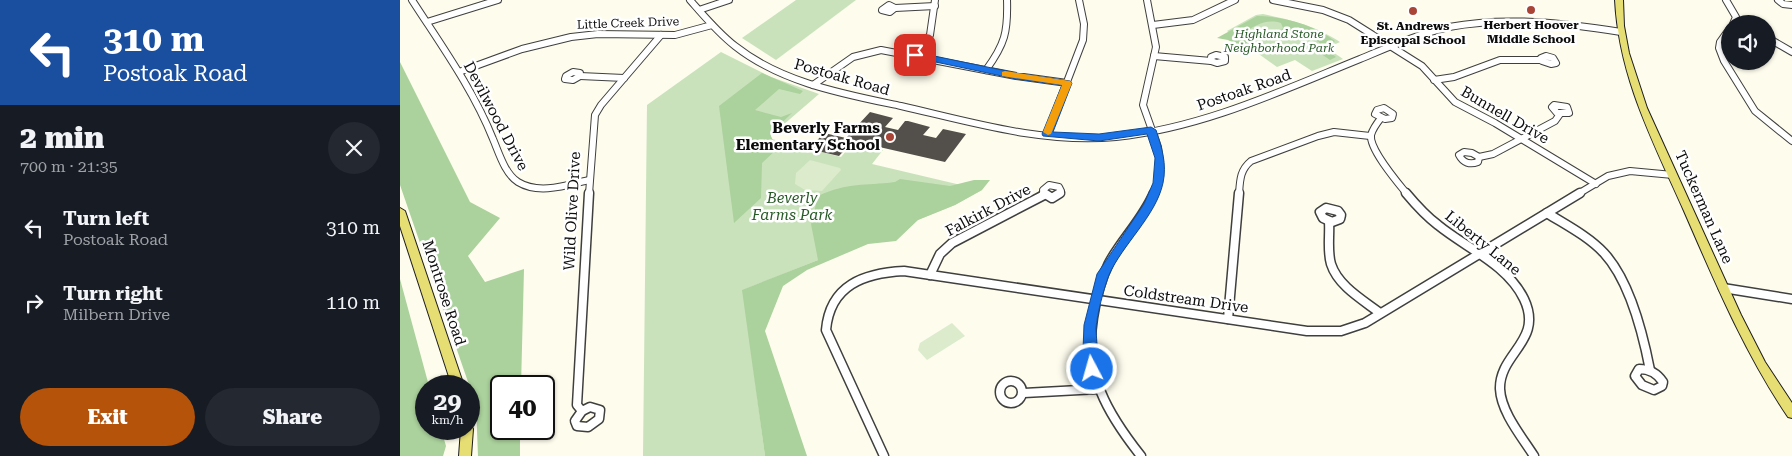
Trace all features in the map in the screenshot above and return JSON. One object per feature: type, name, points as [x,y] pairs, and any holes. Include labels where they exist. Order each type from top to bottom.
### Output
[{"type":"main road","name":"Tuckerman Lane","points":[[1619,0],[1621,32],[1637,90],[1723,288],[1757,359],[1792,412]]},
{"type":"main road","name":"Montrose Road","points":[[400,210],[454,375]]},
{"type":"main road","points":[[465,456],[466,440]]},
{"type":"street","name":"Devilwood Drive","points":[[412,0],[472,94],[512,178],[526,186],[542,188],[564,186],[589,180]]},
{"type":"street","points":[[426,22],[498,0]]},
{"type":"street","name":"Postoak Road","points":[[690,0],[722,35],[751,57],[788,76],[813,85],[965,121],[1047,134],[1099,138],[1151,130],[1232,110],[1392,46],[1443,29],[1495,22],[1548,22],[1621,32]]},
{"type":"street","points":[[699,10],[729,0]]},
{"type":"street","points":[[986,70],[1007,36],[1009,28],[1007,0]]},
{"type":"street","points":[[1047,134],[1083,35],[1079,0]]},
{"type":"street","points":[[1141,456],[1113,420],[1098,389],[1089,350],[1090,325],[1104,274],[1154,194],[1160,164],[1158,146],[1151,130],[1143,100],[1156,47],[1147,0]]},
{"type":"street","points":[[1153,25],[1197,19],[1235,0]]},
{"type":"street","name":"Bunnell Drive","points":[[1272,0],[1336,14],[1392,46],[1422,66],[1455,102],[1522,139],[1596,184]]},
{"type":"street","points":[[1726,0],[1735,15]]},
{"type":"street","points":[[1778,0],[1783,4],[1791,2]]},
{"type":"street","points":[[895,8],[935,3],[933,29],[925,44],[915,55]]},
{"type":"street","name":"Little Creek Drive","points":[[459,72],[530,47],[570,37],[600,34],[661,35],[683,33],[712,25]]},
{"type":"street","name":"Wild Olive Drive","points":[[582,412],[577,405],[589,180],[595,115],[601,105],[661,35]]},
{"type":"street","points":[[1721,41],[1719,48],[1721,53]]},
{"type":"street","points":[[1776,43],[1792,52]]},
{"type":"street","points":[[813,85],[844,61],[860,53],[881,50],[1067,83]]},
{"type":"street","points":[[1154,56],[1211,61]]},
{"type":"street","points":[[1434,80],[1454,77],[1500,60],[1540,60]]},
{"type":"street","points":[[1730,70],[1755,111],[1792,141]]},
{"type":"street","points":[[580,76],[624,78]]},
{"type":"street","points":[[1479,158],[1493,154],[1522,139],[1554,121],[1560,114]]},
{"type":"street","points":[[1228,318],[1240,176],[1244,167],[1257,158],[1326,134],[1347,132],[1370,136],[1381,118]]},
{"type":"street","name":"Liberty Lane","points":[[1370,136],[1376,152],[1412,201],[1438,225],[1512,282],[1524,299],[1529,324],[1527,333],[1524,342],[1503,373],[1500,387],[1505,405],[1534,456]]},
{"type":"street","name":"Coldstream Drive","points":[[884,456],[826,330],[827,314],[832,302],[842,290],[860,278],[886,271],[904,271],[1307,331],[1330,332],[1359,326],[1608,176],[1622,172],[1638,171],[1673,175]]},
{"type":"street","name":"Falkirk Drive","points":[[930,275],[940,254],[952,242],[1044,195]]},
{"type":"street","points":[[1547,213],[1595,244],[1614,264],[1626,289],[1650,370]]},
{"type":"street","points":[[1329,221],[1331,261],[1334,271],[1380,314]]},
{"type":"street","points":[[1723,288],[1792,299]]},
{"type":"street","points":[[1024,393],[1098,389]]},
{"type":"green space","points":[[796,0],[856,0],[776,60],[742,38]]},
{"type":"green space","name":"Highland Stone Neighborhood Park","points":[[1263,14],[1303,24],[1330,36],[1340,42],[1327,48],[1343,59],[1312,71],[1295,60],[1277,67],[1227,31],[1256,15]]},
{"type":"green space","points":[[1257,16],[1298,22],[1318,30],[1335,41],[1326,49],[1336,57],[1330,60],[1320,53],[1319,42],[1308,38],[1297,40],[1272,29],[1280,31],[1283,28],[1281,23],[1270,21],[1241,34],[1258,50],[1250,52],[1228,40],[1217,38]]},
{"type":"green space","name":"Beverly Farms Park","points":[[721,52],[771,77],[819,94],[768,138],[841,157],[853,143],[883,150],[872,164],[982,190],[955,205],[743,290],[765,456],[643,456],[647,105]]},
{"type":"green space","points":[[400,62],[470,202],[500,218],[468,256],[485,282],[524,269],[521,375],[490,375],[490,440],[520,440],[520,456],[478,456],[477,440],[480,440],[480,375],[466,375],[400,185]]},
{"type":"green space","points":[[762,73],[803,91],[800,94],[779,89],[755,110],[781,117],[792,113],[770,134],[777,149],[762,163],[761,198],[734,223],[719,106]]},
{"type":"green space","points":[[810,160],[840,168],[841,170],[822,191],[805,190],[795,184],[796,173]]},
{"type":"green space","points":[[900,179],[950,186],[974,180],[990,180],[982,190],[955,205],[918,220],[896,241],[868,244],[807,270],[783,286],[765,331],[807,456],[765,456],[742,290],[818,260],[811,224],[818,196],[848,186],[895,182]]},
{"type":"green space","points":[[400,279],[426,375],[415,375],[415,440],[444,440],[446,446],[443,456],[400,456]]},
{"type":"green space","points":[[952,323],[965,336],[927,360],[918,350],[920,343]]},
{"type":"building","name":"Beverly Farms Elementary School","points":[[870,112],[893,118],[885,127],[898,130],[905,121],[908,121],[930,127],[923,135],[936,138],[943,129],[966,134],[945,162],[853,141],[839,156],[809,149],[824,133],[846,138]]},
{"type":"slow traffic","points":[[1005,74],[1067,83],[1048,132]]},
{"type":"place","name":"Herbert Hoover Middle School","points":[[1531,10]]},
{"type":"place","name":"St. Andrews Episcopal School","points":[[1413,11]]},
{"type":"place","name":"Beverly Farms Elementary School","points":[[890,137]]},
{"type":"route","points":[[915,55],[1016,76],[1067,83],[1047,134],[1099,138],[1151,130],[1158,146],[1160,158],[1158,183],[1149,205],[1110,262],[1104,274],[1090,325],[1089,350],[1092,369]]}]
